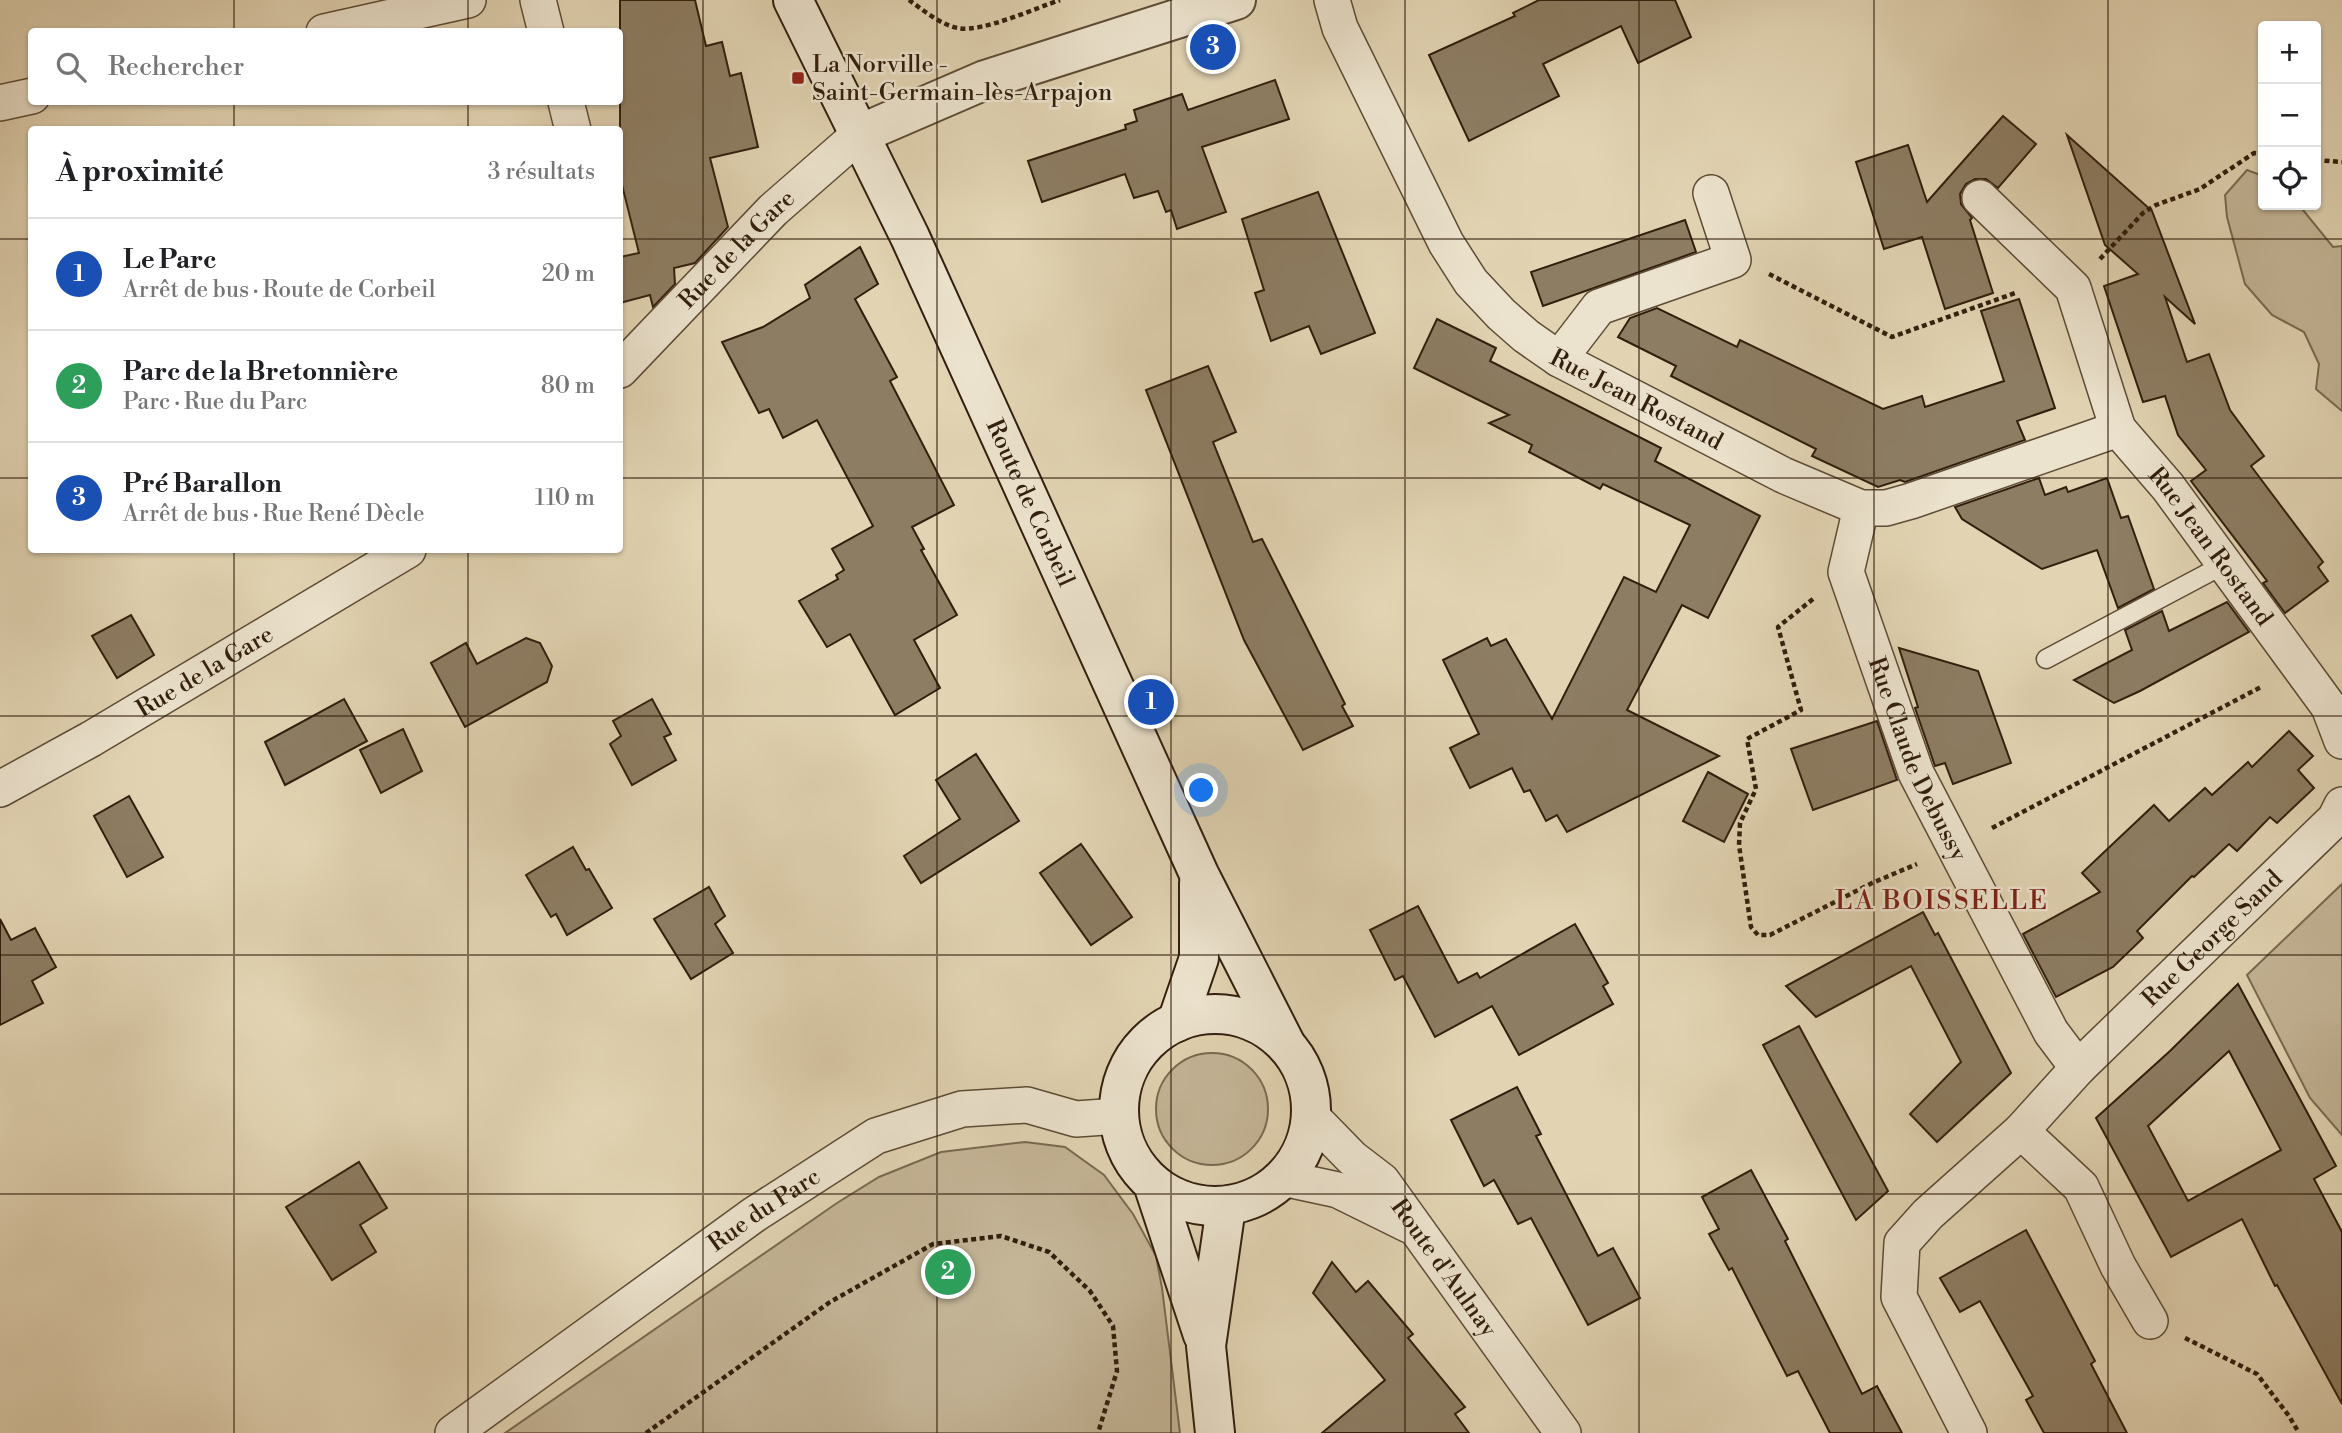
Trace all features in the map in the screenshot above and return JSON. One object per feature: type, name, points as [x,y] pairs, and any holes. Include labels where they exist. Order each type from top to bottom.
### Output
[{"type":"main road","name":"Route de Corbeil","points":[[793,0],[910,237],[1199,874],[1286,1045]]},
{"type":"main road","points":[[860,134],[985,80],[1236,0]]},
{"type":"main road","points":[[1177,1022],[1199,958],[1199,874]]},
{"type":"main road","points":[[1206,1014],[1236,1016],[1263,1027],[1286,1045],[1301,1066],[1309,1091],[1311,1116],[1306,1139],[1297,1160],[1282,1178],[1264,1193],[1226,1207],[1194,1204],[1153,1184],[1135,1164],[1124,1141],[1119,1116],[1122,1086],[1133,1059],[1152,1037],[1177,1022],[1206,1014]]},
{"type":"main road","points":[[1153,1184],[1206,1346],[1214,1433]]},
{"type":"main road","points":[[1206,1346],[1226,1207]]},
{"type":"street","points":[[342,28],[468,0]]},
{"type":"street","points":[[538,0],[546,28]]},
{"type":"street","name":"Rue Jean Rostand","points":[[1332,0],[1340,28],[1446,243],[1471,282],[1502,314],[1526,336],[1559,359],[1783,475],[1861,508],[1886,508],[1912,501],[2118,429]]},
{"type":"street","points":[[0,103],[28,97]]},
{"type":"street","points":[[567,105],[572,126]]},
{"type":"street","name":"Rue de la Gare","points":[[623,367],[773,210],[860,134]]},
{"type":"street","points":[[1559,359],[1599,307],[1733,260],[1711,193]]},
{"type":"street","name":"Rue Jean Rostand","points":[[1980,198],[2061,276],[2118,429],[2168,487],[2329,707],[2342,741]]},
{"type":"street","name":"Rue Claude Debussy","points":[[1861,508],[1846,572],[1916,773],[2051,1032],[2078,1068]]},
{"type":"street","name":"Rue de la Gare","points":[[0,789],[103,732],[403,553]]},
{"type":"street","name":"Rue George Sand","points":[[1969,1433],[1899,1297],[1902,1244],[1928,1214],[2021,1131],[2078,1068],[2335,819],[2342,805]]},
{"type":"street","name":"Rue du Parc","points":[[453,1433],[755,1214],[876,1136],[962,1109],[1027,1105],[1076,1119],[1119,1116]]},
{"type":"street","name":"Route d'Aulnay","points":[[1311,1116],[1352,1158],[1382,1181],[1563,1433]]},
{"type":"street","points":[[2021,1131],[2081,1187],[2118,1266],[2150,1321]]},
{"type":"street","points":[[1282,1178],[1338,1190],[1416,1228]]},
{"type":"lane","points":[[2046,659],[2225,564]]},
{"type":"path","points":[[909,0],[958,29],[987,25],[1060,0]]},
{"type":"path","points":[[1733,260],[1758,269],[1892,337],[2061,276],[2143,213],[2156,205],[2200,188],[2254,153],[2258,153]]},
{"type":"path","points":[[2321,160],[2342,162]]},
{"type":"path","points":[[646,1433],[830,1302],[933,1244],[1001,1236],[1049,1252],[1090,1291],[1113,1326],[1117,1371],[1098,1433]]},
{"type":"path","points":[[2150,1321],[2257,1374],[2299,1433]]},
{"type":"shaded area","points":[[2247,170],[2258,174],[2258,210],[2303,210],[2333,247],[2342,246],[2342,411],[2316,389],[2319,364],[2304,332],[2272,315],[2245,284],[2227,217],[2225,195]]},
{"type":"shaded area","points":[[2342,884],[2342,1135],[2310,1098],[2247,975]]},
{"type":"shaded area","points":[[1212,1053],[1234,1057],[1252,1069],[1264,1087],[1268,1109],[1264,1131],[1252,1149],[1234,1161],[1212,1165],[1190,1161],[1172,1149],[1160,1131],[1156,1109],[1160,1087],[1172,1069],[1190,1057]]},
{"type":"shaded area","points":[[1025,1142],[1065,1147],[1104,1175],[1133,1214],[1156,1256],[1180,1433],[505,1433],[837,1203],[879,1177],[941,1152]]},
{"type":"building","points":[[620,0],[695,0],[706,46],[722,42],[730,76],[741,73],[758,147],[710,158],[728,227],[695,263],[674,268],[675,284],[653,307],[650,295],[623,302],[623,256],[639,253],[623,189],[623,126],[620,126],[620,105],[623,105],[623,28],[620,28]]},
{"type":"building","points":[[1539,0],[1675,0],[1691,37],[1638,63],[1621,26],[1543,64],[1559,96],[1469,141],[1429,55],[1515,16],[1513,13]]},
{"type":"building","points":[[1275,80],[1289,119],[1202,147],[1226,212],[1177,229],[1171,210],[1166,212],[1158,191],[1134,198],[1125,174],[1042,202],[1028,161],[1126,129],[1125,125],[1137,121],[1134,110],[1182,94],[1188,110]]},
{"type":"building","points":[[2003,116],[2036,144],[1998,188],[1986,179],[1975,179],[1966,184],[1960,194],[1961,204],[1972,218],[1970,220],[1993,293],[1945,309],[1922,237],[1884,249],[1856,162],[1908,145],[1927,202]]},
{"type":"building","points":[[2067,135],[2152,211],[2195,324],[2165,297],[2187,362],[2209,354],[2230,410],[2264,456],[2251,466],[2323,562],[2318,567],[2328,581],[2285,613],[2263,583],[2267,581],[2191,481],[2206,470],[2178,435],[2165,396],[2143,402],[2104,286],[2138,274],[2105,245]]},
{"type":"building","points":[[1318,192],[1375,333],[1321,354],[1309,326],[1271,341],[1255,293],[1264,290],[1242,219]]},
{"type":"building","points":[[1685,220],[1696,252],[1543,306],[1531,272]]},
{"type":"building","points":[[860,247],[878,284],[855,299],[897,377],[890,381],[954,505],[912,527],[924,549],[921,550],[957,615],[914,640],[940,688],[895,715],[850,634],[827,647],[799,601],[838,579],[836,575],[844,570],[832,549],[873,526],[817,420],[783,438],[769,409],[759,413],[722,342],[763,327],[810,298],[805,285]]},
{"type":"building","points":[[2019,299],[2055,408],[2017,421],[2025,440],[1905,482],[1900,480],[1878,487],[1812,456],[1816,449],[1671,376],[1676,366],[1618,337],[1630,318],[1657,308],[1737,347],[1740,340],[1883,409],[1922,396],[1925,407],[2004,381],[1981,311]]},
{"type":"building","points":[[1437,319],[1496,348],[1490,361],[1661,448],[1655,461],[1760,516],[1708,618],[1682,605],[1627,710],[1719,756],[1567,832],[1557,815],[1546,821],[1530,790],[1524,792],[1512,768],[1470,788],[1450,748],[1479,734],[1443,660],[1487,638],[1491,646],[1506,639],[1552,719],[1624,577],[1656,592],[1690,525],[1603,484],[1600,489],[1529,452],[1532,445],[1489,423],[1509,415],[1414,368]]},
{"type":"building","points":[[1208,366],[1236,432],[1213,442],[1253,542],[1262,539],[1345,704],[1342,706],[1353,726],[1303,750],[1244,640],[1146,390]]},
{"type":"building","points":[[2039,478],[2045,495],[2066,487],[2068,492],[2107,478],[2121,518],[2128,516],[2154,589],[2118,608],[2097,550],[2042,569],[1962,519],[1955,507]]},
{"type":"building","points":[[2227,602],[2249,632],[2140,691],[2114,703],[2074,680],[2132,650],[2125,630],[2162,611],[2169,631]]},
{"type":"building","points":[[131,615],[154,655],[117,678],[92,636]]},
{"type":"building","points":[[526,638],[540,643],[552,666],[547,682],[465,727],[431,663],[466,643],[477,664]]},
{"type":"building","points":[[1899,648],[1978,671],[2011,763],[1953,784],[1945,763],[1935,766],[1915,708],[1918,707]]},
{"type":"building","points":[[344,699],[367,741],[285,785],[265,742]]},
{"type":"building","points":[[652,699],[671,734],[664,737],[676,760],[632,785],[610,744],[621,736],[613,721]]},
{"type":"building","points":[[1877,721],[1897,780],[1813,810],[1791,749]]},
{"type":"building","points":[[403,729],[422,771],[381,793],[360,750]]},
{"type":"building","points":[[2289,731],[2313,756],[2298,770],[2314,788],[2277,823],[2270,817],[2237,851],[2229,844],[2192,876],[2137,931],[2143,938],[2113,967],[2056,997],[2023,934],[2100,892],[2082,873],[2154,805],[2169,821],[2205,788],[2212,795],[2248,762],[2252,767]]},
{"type":"building","points":[[976,754],[1019,821],[921,883],[904,856],[960,819],[936,780]]},
{"type":"building","points":[[1708,772],[1748,794],[1724,842],[1683,821]]},
{"type":"building","points":[[129,796],[163,857],[127,877],[94,816]]},
{"type":"building","points":[[1081,844],[1132,917],[1091,945],[1040,873]]},
{"type":"building","points":[[573,847],[612,908],[567,935],[556,914],[551,917],[526,875]]},
{"type":"building","points":[[709,887],[725,916],[715,924],[733,953],[691,979],[654,919]]},
{"type":"building","points":[[1418,906],[1458,983],[1477,973],[1480,978],[1575,924],[1608,983],[1603,986],[1613,1004],[1519,1055],[1492,1006],[1435,1037],[1403,976],[1395,980],[1370,930]]},
{"type":"building","points":[[1923,912],[1935,935],[1938,933],[2011,1073],[1937,1142],[1910,1114],[1961,1062],[1911,966],[1816,1017],[1786,986]]},
{"type":"building","points":[[0,919],[11,940],[35,928],[56,967],[32,981],[43,1003],[0,1025]]},
{"type":"building","points":[[2238,984],[2336,1166],[2314,1179],[2342,1232],[2342,1404],[2277,1285],[2275,1286],[2242,1219],[2171,1257],[2096,1118]],"holes":[[[2229,1051],[2281,1150],[2188,1201],[2148,1126]]]},
{"type":"building","points":[[1799,1026],[1888,1191],[1856,1220],[1763,1045]]},
{"type":"building","points":[[1517,1087],[1541,1134],[1536,1136],[1598,1256],[1613,1248],[1640,1298],[1588,1325],[1531,1218],[1518,1224],[1494,1180],[1484,1186],[1451,1120]]},
{"type":"building","points":[[359,1162],[387,1208],[360,1225],[376,1252],[332,1280],[286,1207]]},
{"type":"building","points":[[1751,1170],[1788,1239],[1785,1241],[1862,1394],[1877,1386],[1902,1433],[1830,1433],[1798,1371],[1787,1376],[1732,1268],[1729,1270],[1709,1234],[1719,1229],[1702,1197]]},
{"type":"building","points":[[2026,1230],[2095,1361],[2091,1364],[2127,1433],[2044,1433],[2026,1400],[2033,1396],[1980,1301],[1960,1312],[1940,1278]]},
{"type":"building","points":[[1332,1262],[1356,1292],[1368,1281],[1413,1334],[1408,1338],[1465,1407],[1455,1414],[1469,1433],[1322,1433],[1385,1380],[1313,1293]]},
{"type":"place","name":"Pré Barallon","points":[[1213,47]]},
{"type":"place","name":"La Norville - Saint-Germain-lès-Arpajon","points":[[798,78]]},
{"type":"place","name":"Le Parc","points":[[1151,702]]},
{"type":"place","name":"Parc de la Bretonnière","points":[[948,1272]]},
{"type":"district","name":"LA BOISSELLE","points":[[1942,900]]}]
